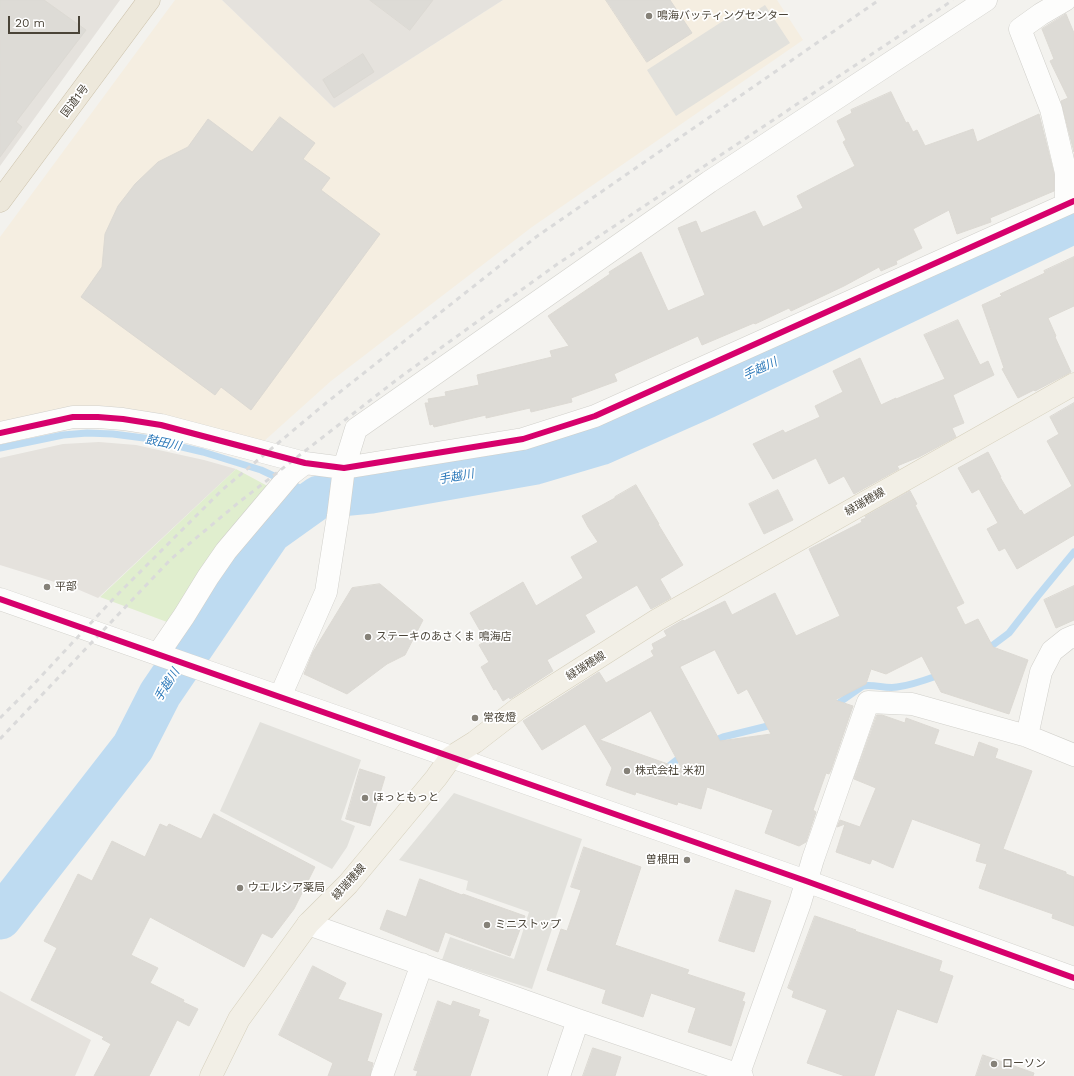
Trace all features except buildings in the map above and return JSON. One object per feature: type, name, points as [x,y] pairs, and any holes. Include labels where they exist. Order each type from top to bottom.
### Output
[{"type":"highway","name":"国道1号","points":[[0,201],[149,0]]},
{"type":"main road","name":"緑瑞穂線","points":[[211,1076],[239,1019],[308,924],[348,884],[451,758],[519,708],[657,620],[1074,384]]},
{"type":"street","points":[[280,697],[326,592],[338,516],[343,471],[356,429],[709,182],[986,0]]},
{"type":"street","points":[[0,433],[74,417],[123,419],[161,425],[298,469],[343,471],[523,439],[595,416],[1070,202],[1066,172],[1051,109],[1020,29],[1041,14],[1065,0]]},
{"type":"street","points":[[161,656],[208,577],[226,551],[277,491],[298,469]]},
{"type":"street","points":[[0,599],[806,881],[1074,978]]},
{"type":"street","points":[[1027,736],[1042,672],[1052,651],[1067,639],[1074,636]]},
{"type":"street","points":[[308,924],[739,1076],[800,903],[806,881],[868,702],[912,704],[1027,736],[1074,755]]},
{"type":"street","points":[[382,1076],[422,964]]},
{"type":"street","points":[[559,1076],[578,1020]]},
{"type":"shaded area","points":[[0,0],[120,0],[0,166]]},
{"type":"shaded area","points":[[175,0],[222,0],[334,108],[503,0],[777,0],[803,40],[532,227],[331,381],[263,442],[160,417],[0,425],[0,237]]},
{"type":"shaded area","points":[[222,0],[503,0],[334,108]]},
{"type":"shaded area","points":[[765,5],[790,43],[676,116],[647,70],[737,12],[742,20]]},
{"type":"shaded area","points":[[99,442],[136,445],[204,460],[236,469],[98,598],[77,589],[0,565],[0,458],[63,444]]},
{"type":"shaded area","points":[[260,722],[361,760],[341,820],[355,826],[347,847],[332,869],[220,811]]},
{"type":"shaded area","points":[[454,793],[582,839],[532,989],[442,960],[450,937],[514,959],[529,912],[466,890],[468,881],[399,860]]},
{"type":"shaded area","points":[[0,991],[91,1040],[75,1076],[0,1076]]},
{"type":"green space","points":[[236,469],[273,489],[167,622],[100,597]]},
{"type":"green space","points":[[283,493],[294,500],[293,504],[268,518]]},
{"type":"waterway","name":"手越川","points":[[0,918],[133,747],[160,694],[270,532],[319,497],[371,492],[536,463],[600,444],[706,397],[1074,222]]},
{"type":"waterway","name":"鼓田川","points":[[0,448],[63,435],[87,433],[113,434],[144,438],[203,452],[261,470],[319,497]]},
{"type":"waterway","points":[[985,651],[1009,633],[1074,552]]},
{"type":"waterway","points":[[833,707],[863,686],[897,687],[942,674]]},
{"type":"waterway","points":[[711,742],[723,737],[776,724]]},
{"type":"waterway","points":[[669,766],[683,755]]},
{"type":"railway","points":[[0,718],[116,596],[222,490],[326,403],[536,237],[879,0]]},
{"type":"railway","points":[[0,739],[171,559],[238,503],[399,378],[556,265],[953,0]]},
{"type":"cycle path","points":[[0,433],[73,417],[123,419],[161,425],[305,463],[344,468],[523,439],[595,416],[1074,201]]},
{"type":"cycle path","points":[[0,599],[806,881],[1074,978]]},
{"type":"place","name":"鳴海バッティングセンター","points":[[649,16]]},
{"type":"place","name":"平部","points":[[47,587]]},
{"type":"place","name":"ステーキのあさくま 鳴海店","points":[[368,637]]},
{"type":"place","name":"常夜燈","points":[[475,718]]},
{"type":"place","name":"株式会社 米初","points":[[627,771]]},
{"type":"place","name":"ほっともっと","points":[[365,798]]},
{"type":"place","name":"曽根田","points":[[687,860]]},
{"type":"place","name":"ウエルシア薬局","points":[[240,888]]},
{"type":"place","name":"ミニストップ","points":[[487,925]]},
{"type":"place","name":"ローソン","points":[[994,1064]]}]
